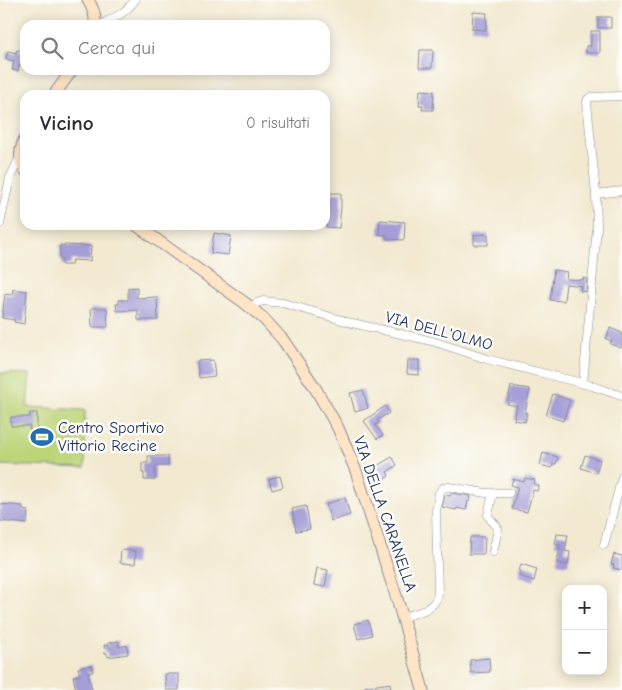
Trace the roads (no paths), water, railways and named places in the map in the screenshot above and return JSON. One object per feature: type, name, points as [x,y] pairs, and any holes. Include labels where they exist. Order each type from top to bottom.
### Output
[{"type":"main road","points":[[88,0],[95,15],[95,20]]},
{"type":"main road","points":[[58,90],[68,75]]},
{"type":"main road","name":"VIA DELLA CARANELLA","points":[[143,230],[250,308],[274,328],[314,386],[338,428],[356,471],[403,617],[423,690]]},
{"type":"street","points":[[110,20],[123,13],[135,0]]},
{"type":"street","points":[[583,384],[596,242],[596,194],[586,102],[591,97],[622,96]]},
{"type":"street","points":[[0,224],[9,183],[20,156]]},
{"type":"street","points":[[596,194],[622,191]]},
{"type":"street","name":"VIA DELL'OLMO","points":[[250,308],[263,301],[283,302],[330,317],[425,340],[622,396]]},
{"type":"street","points":[[604,545],[622,477]]},
{"type":"street","points":[[403,617],[429,608],[438,598],[436,514],[441,491],[449,487],[493,493],[509,493]]},
{"type":"street","points":[[493,493],[488,516],[498,528],[493,552]]},
{"type":"place","name":"Centro Sportivo Vittorio Recine","points":[[42,437]]}]
